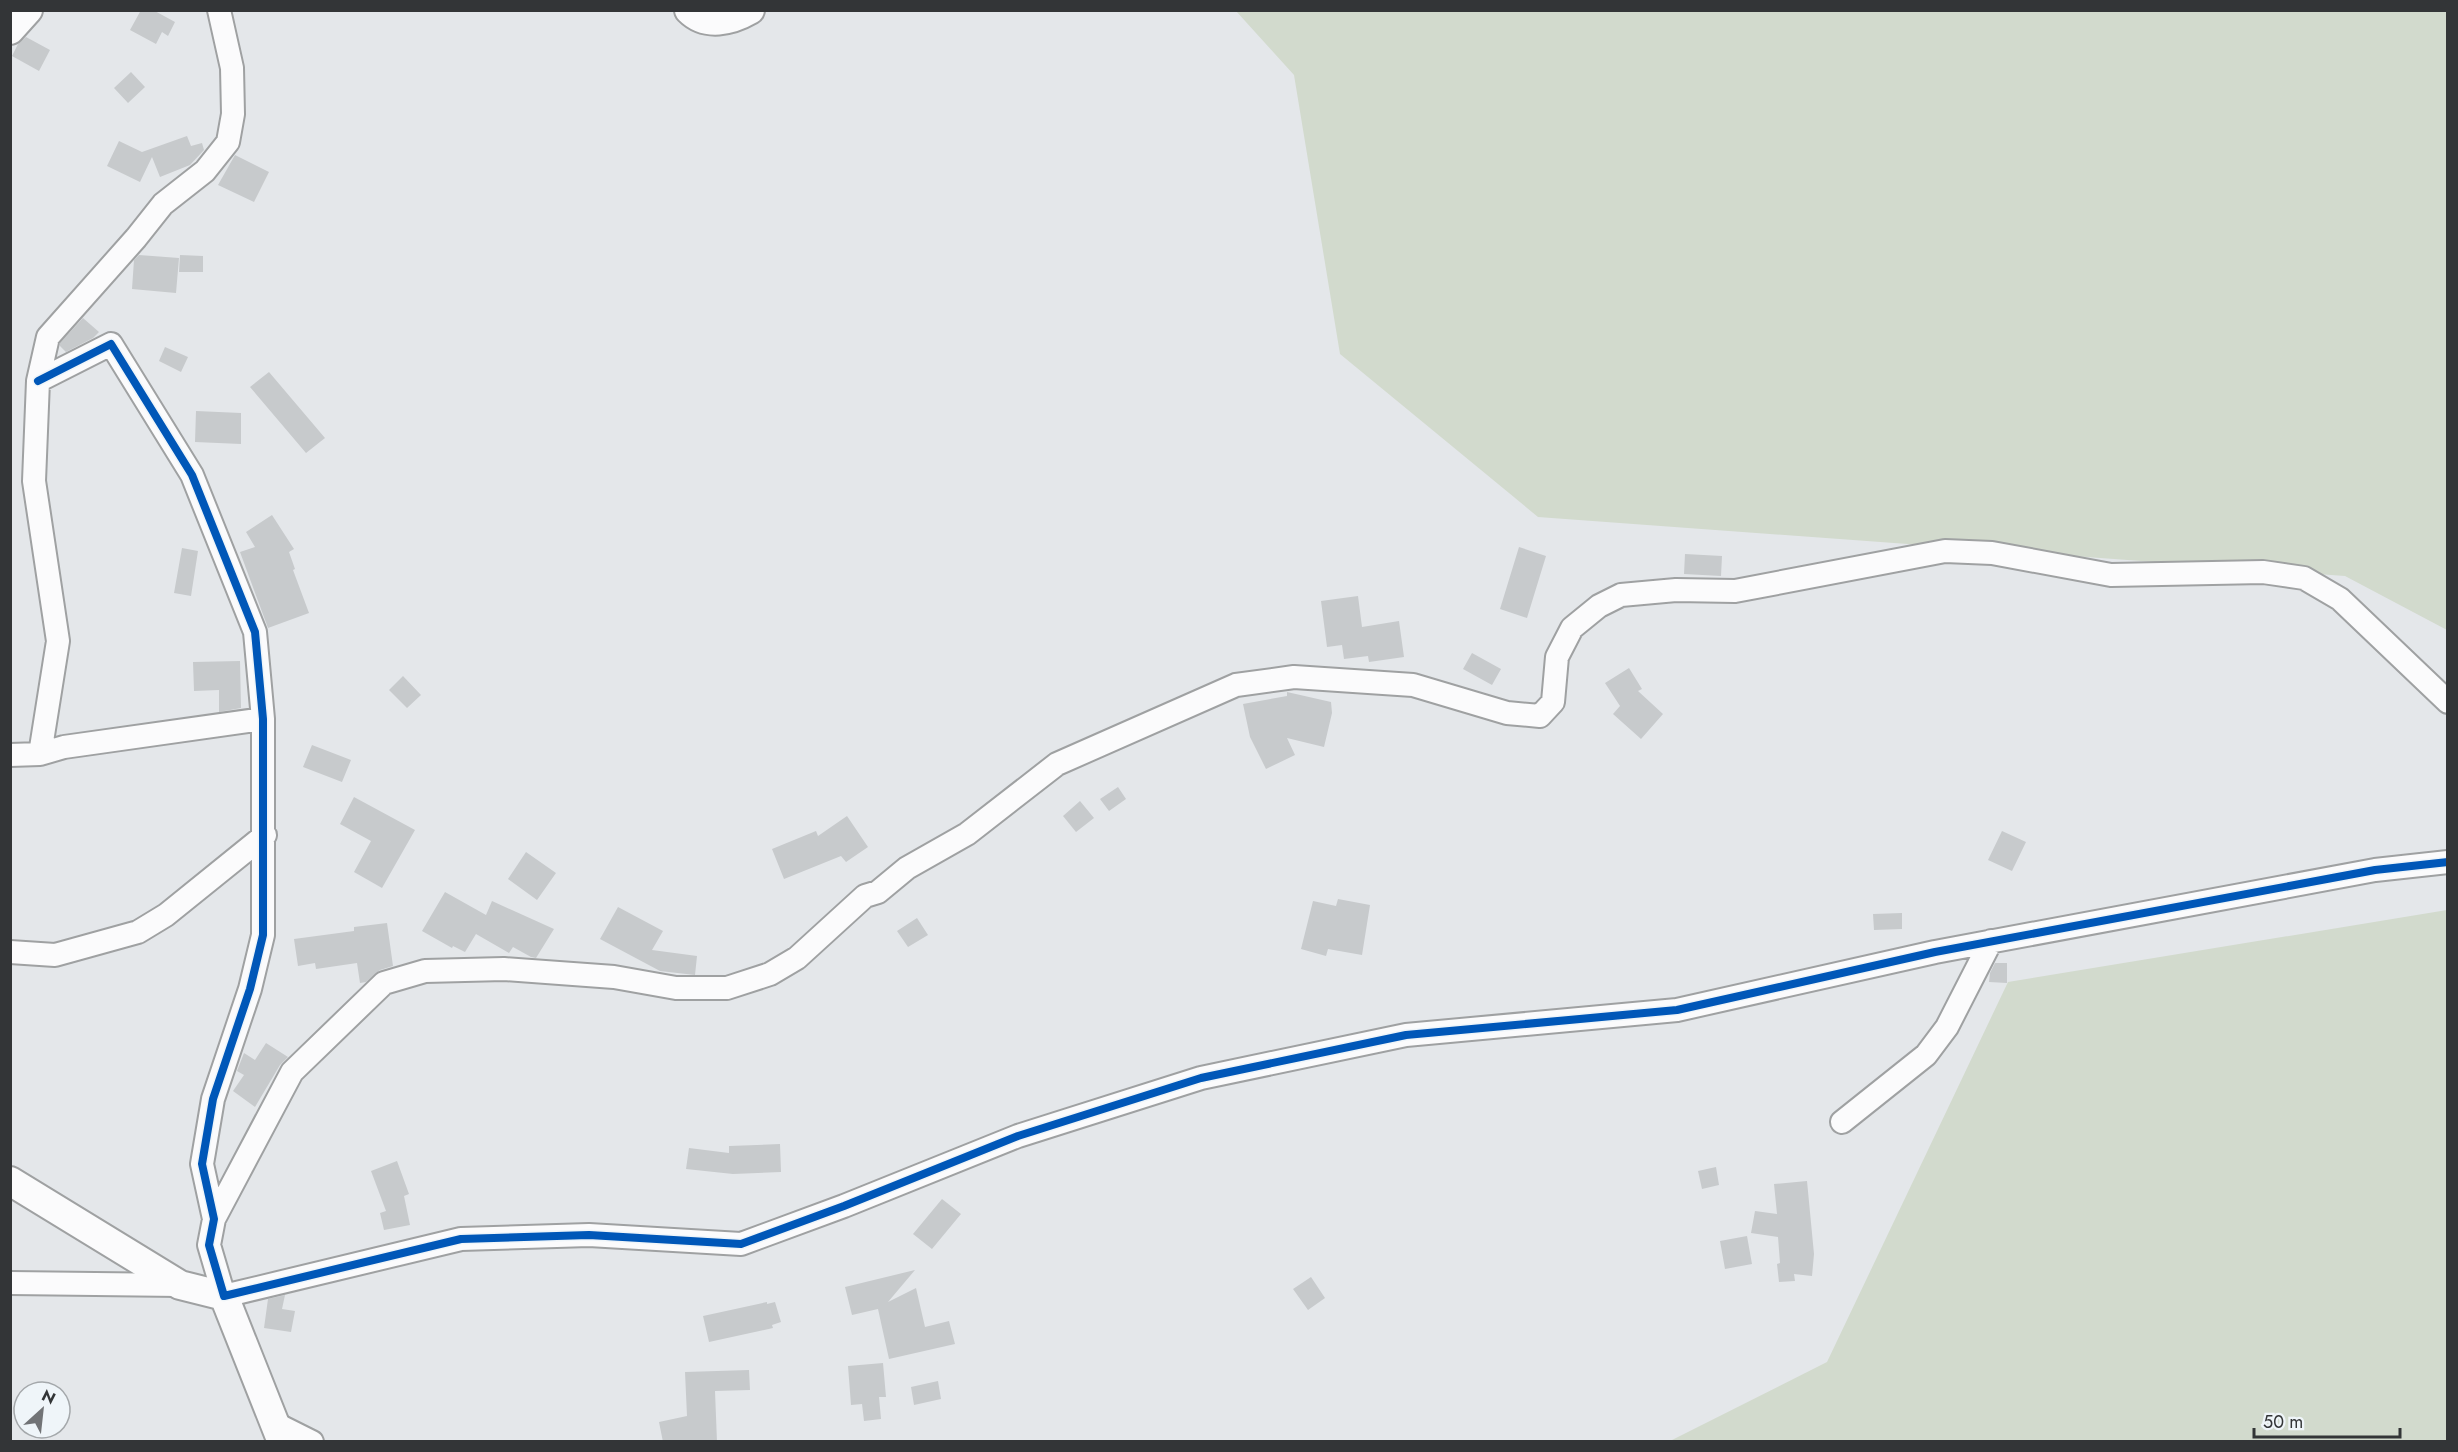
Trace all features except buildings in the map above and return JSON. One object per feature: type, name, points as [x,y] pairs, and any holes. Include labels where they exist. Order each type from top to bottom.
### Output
[{"type":"street","points":[[10,30],[28,10]]},
{"type":"street","points":[[40,754],[58,641],[34,481],[38,381],[48,337],[136,238],[163,204],[205,171],[228,142],[233,114],[232,68],[219,10]]},
{"type":"street","points":[[688,10],[696,18],[719,22],[750,10]]},
{"type":"street","points":[[38,381],[111,344],[192,475],[255,632],[263,719],[265,835],[263,935],[250,989],[213,1100],[202,1164],[214,1219]]},
{"type":"street","points":[[283,1442],[224,1296],[209,1245],[214,1219],[292,1071],[384,983],[425,971],[504,969],[614,977],[676,988],[727,988],[770,974],[797,958],[865,896],[878,892],[907,868],[967,834],[1057,764],[1236,685],[1294,677],[1413,685],[1507,713],[1540,716],[1553,702],[1557,657],[1572,627],[1599,606],[1622,595],[1676,590],[1735,591],[1946,551],[1992,553],[2111,575],[2263,572],[2304,578],[2340,599],[2448,702]]},
{"type":"street","points":[[10,755],[40,754],[64,747],[263,719]]},
{"type":"street","points":[[10,952],[55,955],[138,932],[166,915],[265,835]]},
{"type":"street","points":[[10,1283],[180,1285],[224,1296],[461,1239],[589,1235],[741,1244],[844,1206],[1018,1136],[1201,1078],[1406,1035],[1677,1010],[1991,941],[2374,870],[2448,862]]},
{"type":"street","points":[[1842,1122],[1926,1055],[1947,1027],[1991,941]]},
{"type":"street","points":[[10,1181],[180,1285]]},
{"type":"street","points":[[283,1442],[280,1426],[312,1442]]},
{"type":"shaded area","points":[[1236,11],[2447,11],[2447,630],[2345,576],[1538,517],[1340,354],[1294,75]]},
{"type":"shaded area","points":[[2447,910],[2447,1441],[1670,1441],[1827,1362],[2008,982]]},
{"type":"cycle path","points":[[38,381],[111,344],[192,475],[255,632],[263,719],[263,935],[250,989],[213,1099],[202,1164],[214,1219],[209,1245],[224,1296],[461,1239],[589,1235],[741,1244],[844,1206],[1018,1136],[1201,1078],[1406,1035],[1677,1010],[1935,952],[2375,870],[2448,862]]}]
